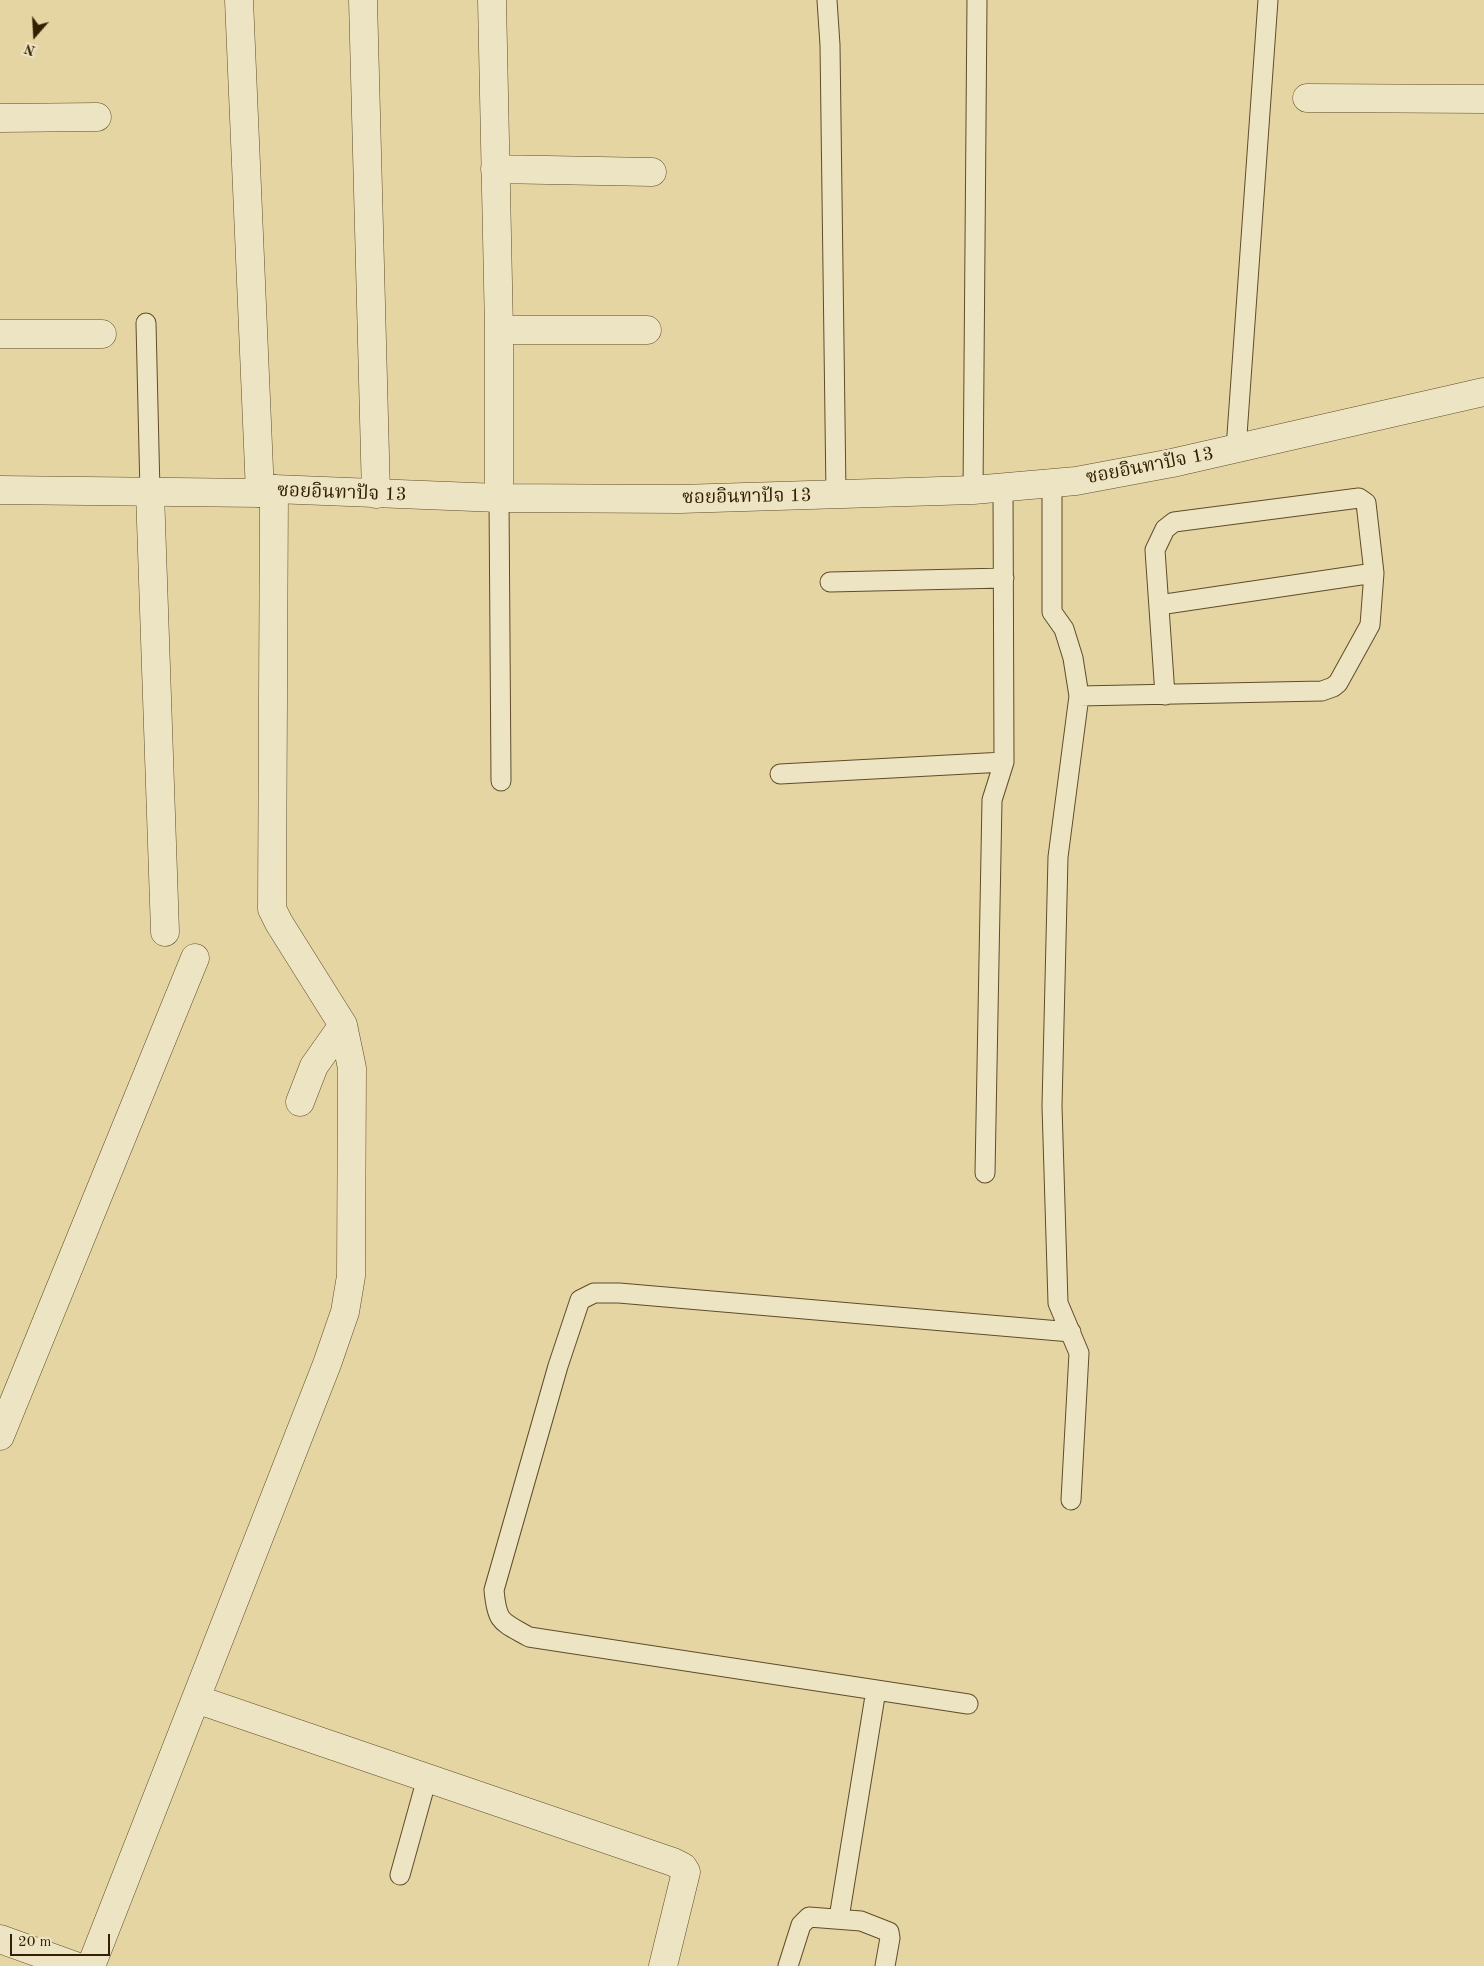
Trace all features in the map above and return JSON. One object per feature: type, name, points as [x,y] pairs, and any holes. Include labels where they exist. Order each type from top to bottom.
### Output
[{"type":"street","points":[[91,1966],[327,1364],[345,1312],[351,1276],[352,1068],[343,1025],[272,909],[267,491],[239,0]]},
{"type":"street","points":[[363,0],[376,494]]},
{"type":"street","points":[[492,0],[499,330],[499,498]]},
{"type":"street","points":[[1306,98],[1484,100]]},
{"type":"street","points":[[0,118],[97,117]]},
{"type":"street","points":[[495,169],[652,172]]},
{"type":"street","points":[[499,330],[646,330]]},
{"type":"street","points":[[0,334],[102,334]]},
{"type":"street","name":"ซอยอินทาปัจ 13","points":[[0,490],[267,491],[499,498],[680,498],[973,490],[1076,481],[1236,449],[1484,392]]},
{"type":"street","points":[[150,492],[165,932]]},
{"type":"street","points":[[0,1436],[195,958]]},
{"type":"street","points":[[300,1102],[314,1066],[343,1025]]},
{"type":"street","points":[[196,1699],[683,1867],[686,1872],[663,1966]]},
{"type":"street","points":[[0,1939],[74,1966]]},
{"type":"lane","points":[[827,0],[830,45],[836,494]]},
{"type":"lane","points":[[973,490],[976,0]]},
{"type":"lane","points":[[1236,449],[1268,0]]},
{"type":"lane","points":[[146,323],[150,492]]},
{"type":"lane","points":[[1052,484],[1052,612],[1064,629],[1073,658],[1080,696],[1058,857],[1052,1106],[1058,1303],[1079,1353],[1071,1500]]},
{"type":"lane","points":[[985,1173],[992,800],[1004,762],[1003,488]]},
{"type":"lane","points":[[499,498],[501,781]]},
{"type":"lane","points":[[1080,696],[1165,695],[1322,691],[1333,687],[1338,683],[1370,625],[1374,572],[1366,503],[1359,498],[1174,522],[1165,529],[1155,550],[1165,695]]},
{"type":"lane","points":[[1159,604],[1374,572]]},
{"type":"lane","points":[[830,582],[1004,578]]},
{"type":"lane","points":[[780,774],[1004,762]]},
{"type":"lane","points":[[968,1704],[529,1637],[502,1622],[496,1610],[494,1590],[558,1366],[580,1300],[594,1293],[619,1292],[1071,1332]]},
{"type":"lane","points":[[839,1918],[876,1690]]},
{"type":"lane","points":[[400,1875],[427,1778]]},
{"type":"lane","points":[[788,1966],[801,1925],[809,1917],[861,1921],[888,1932],[890,1938],[885,1966]]}]
